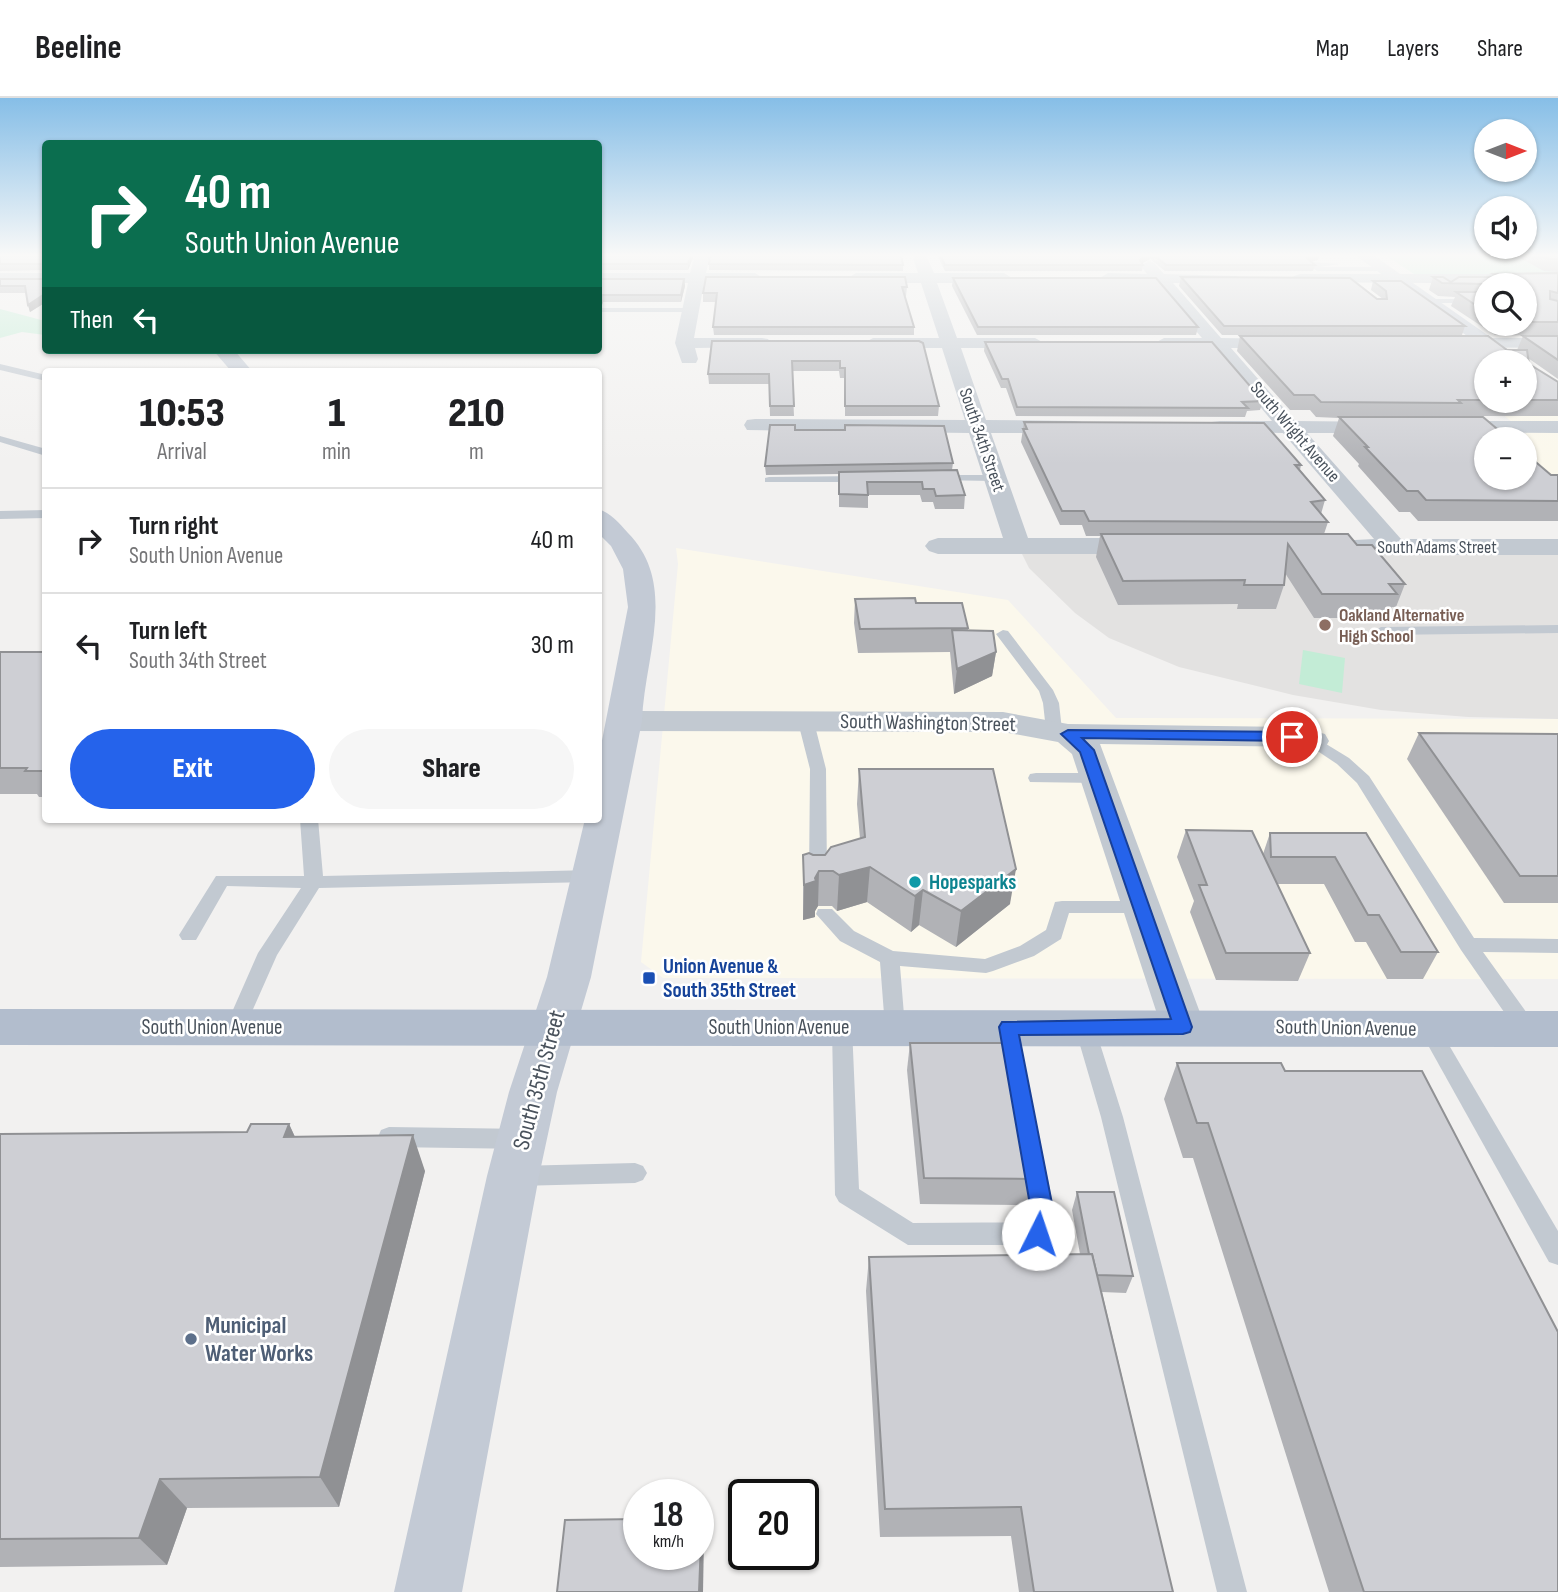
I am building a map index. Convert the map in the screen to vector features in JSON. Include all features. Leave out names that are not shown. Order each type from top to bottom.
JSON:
[{"type":"main road","name":"South Union Avenue","points":[[0,1027],[1542,1029]]},
{"type":"street","points":[[690,325],[687,351],[782,343]]},
{"type":"street","name":"South 34th Street","points":[[943,325],[1018,546]]},
{"type":"street","name":"South Wright Avenue","points":[[1200,325],[1394,547]]},
{"type":"street","points":[[1463,325],[1499,350]]},
{"type":"street","points":[[851,343],[1056,343]]},
{"type":"street","points":[[1150,343],[1312,344]]},
{"type":"street","points":[[1434,343],[1558,343]]},
{"type":"street","points":[[227,354],[239,368]]},
{"type":"street","points":[[755,425],[1099,427]]},
{"type":"street","points":[[1195,427],[1558,427]]},
{"type":"street","name":"South 35th Street","points":[[428,1592],[518,1157],[552,1027],[569,977],[625,721],[626,699],[643,607],[637,569],[623,543],[602,521]]},
{"type":"street","points":[[938,546],[1167,547]]},
{"type":"street","name":"South Adams Street","points":[[1303,547],[1558,547]]},
{"type":"street","name":"South Washington Street","points":[[625,721],[1003,722],[1061,732],[1298,737],[1313,741]]},
{"type":"street","points":[[1061,732],[1087,750],[1183,1027]]},
{"type":"lane","points":[[0,367],[42,377]]},
{"type":"lane","points":[[0,439],[42,452]]},
{"type":"lane","points":[[929,478],[994,478]]},
{"type":"lane","points":[[769,480],[878,479]]},
{"type":"lane","points":[[0,515],[42,514]]},
{"type":"lane","points":[[1381,631],[1558,629]]},
{"type":"lane","points":[[1003,635],[1046,690],[1061,732]]},
{"type":"lane","points":[[806,722],[818,769],[818,884]]},
{"type":"lane","points":[[1313,741],[1343,761],[1363,780],[1468,945],[1542,1029]]},
{"type":"lane","points":[[1035,778],[1097,778]]},
{"type":"lane","points":[[235,1027],[268,953],[314,882],[309,823]]},
{"type":"lane","points":[[189,935],[222,880],[314,882],[593,876]]},
{"type":"lane","points":[[825,915],[847,936],[890,958],[986,966],[1027,951],[1054,934],[1062,907],[1143,907]]},
{"type":"lane","points":[[1468,945],[1558,946]]},
{"type":"lane","points":[[890,958],[895,1027]]},
{"type":"lane","points":[[842,1027],[847,1195],[899,1225],[908,1234],[1038,1234],[1045,1224],[1009,1027]]},
{"type":"lane","points":[[1085,1028],[1112,1117],[1232,1592]]},
{"type":"lane","points":[[1429,1029],[1558,1254]]},
{"type":"lane","points":[[361,1137],[635,1173]]},
{"type":"shaded area","points":[[1537,405],[1558,412],[1558,507],[1537,489],[1537,427],[1518,427],[1501,413],[1537,413]]},
{"type":"shaded area","name":"Oakland Alternative High School","points":[[1018,546],[1558,547],[1558,719],[1468,717],[1381,710],[1293,695],[1179,667],[1109,638],[1075,613],[1029,568]]},
{"type":"shaded area","points":[[676,548],[1008,600],[1116,718],[1558,719],[1558,979],[663,978],[641,962],[678,564]]},
{"type":"green space","points":[[0,325],[42,325],[42,335],[22,332],[0,338]]},
{"type":"green space","points":[[1303,650],[1345,658],[1342,693],[1299,684]]},
{"type":"building","points":[[713,325],[913,325],[914,327],[713,327]]},
{"type":"building","points":[[977,325],[1196,325],[1198,327],[978,327]]},
{"type":"building","points":[[1223,325],[1465,326],[1224,326]]},
{"type":"building","points":[[1240,336],[1488,336],[1507,350],[1474,350],[1474,400],[1458,400],[1461,403],[1321,402],[1314,395],[1294,395]]},
{"type":"building","points":[[1523,336],[1558,336],[1558,360]]},
{"type":"building","points":[[712,341],[919,341],[923,343],[939,406],[845,406],[845,368],[840,368],[840,361],[792,361],[794,406],[770,406],[769,374],[708,374]]},
{"type":"building","points":[[985,342],[1212,342],[1263,401],[1242,402],[1248,408],[1017,407],[1008,379],[1002,379]]},
{"type":"building","points":[[1537,369],[1558,382],[1558,400],[1537,400]]},
{"type":"building","points":[[1339,417],[1483,417],[1495,427],[1474,427],[1474,490],[1537,490],[1537,463],[1551,475],[1558,475],[1558,501],[1426,500],[1418,491],[1407,491],[1365,447],[1368,447]]},
{"type":"building","points":[[1024,422],[1264,423],[1301,465],[1295,465],[1325,500],[1311,502],[1328,522],[1089,521],[1084,511],[1062,511],[1023,429],[1027,429]]},
{"type":"building","points":[[770,425],[795,425],[795,430],[845,430],[845,425],[944,426],[953,463],[765,466]]},
{"type":"building","points":[[957,470],[965,495],[936,496],[934,489],[923,489],[922,482],[867,482],[868,495],[839,494],[839,472]]},
{"type":"building","points":[[1101,534],[1348,534],[1357,545],[1372,545],[1405,584],[1389,584],[1397,594],[1322,594],[1288,544],[1284,585],[1244,585],[1245,580],[1123,581]]},
{"type":"building","points":[[915,598],[916,603],[962,603],[968,628],[860,629],[855,599]]},
{"type":"building","points":[[952,630],[993,631],[996,652],[957,669]]},
{"type":"building","points":[[0,652],[42,652],[42,771],[0,768]]},
{"type":"building","points":[[1419,733],[1558,734],[1558,876],[1520,876]]},
{"type":"building","name":"Hopesparks","points":[[859,769],[993,769],[1016,869],[961,911],[923,890],[915,896],[870,867],[839,875],[833,871],[819,871],[816,881],[804,885],[803,855],[825,855],[831,847],[865,837]]},
{"type":"building","points":[[1186,830],[1252,831],[1310,953],[1226,953],[1199,885],[1207,885]]},
{"type":"building","points":[[1270,833],[1366,833],[1438,952],[1401,952],[1379,915],[1368,915],[1335,857],[1271,857]]},
{"type":"building","points":[[910,1043],[1009,1043],[1034,1179],[924,1178]]},
{"type":"building","points":[[1177,1063],[1281,1063],[1285,1071],[1422,1071],[1558,1332],[1558,1592],[1364,1592],[1208,1123],[1197,1123]]},
{"type":"building","name":"Municipal Water Works","points":[[251,1124],[289,1124],[284,1137],[413,1135],[320,1477],[160,1479],[139,1538],[0,1539],[0,1134],[247,1132]]},
{"type":"building","points":[[1077,1192],[1114,1192],[1133,1276],[1097,1275],[1092,1254],[1089,1254]]},
{"type":"building","points":[[1092,1254],[1173,1592],[1034,1592],[1021,1507],[885,1509],[869,1257]]},
{"type":"building","points":[[623,1519],[623,1570],[700,1570],[699,1592],[557,1592],[565,1520]]},
{"type":"place","name":"Oakland Alternative High School","points":[[1325,625]]},
{"type":"place","name":"Hopesparks","points":[[915,882]]},
{"type":"place","name":"Union Avenue & South 35th Street","points":[[649,978]]},
{"type":"place","name":"Municipal Water Works","points":[[191,1339]]},
{"type":"route","points":[[1038,1234],[1045,1224],[1009,1027],[1183,1027],[1087,750],[1068,734],[1292,737]]}]
